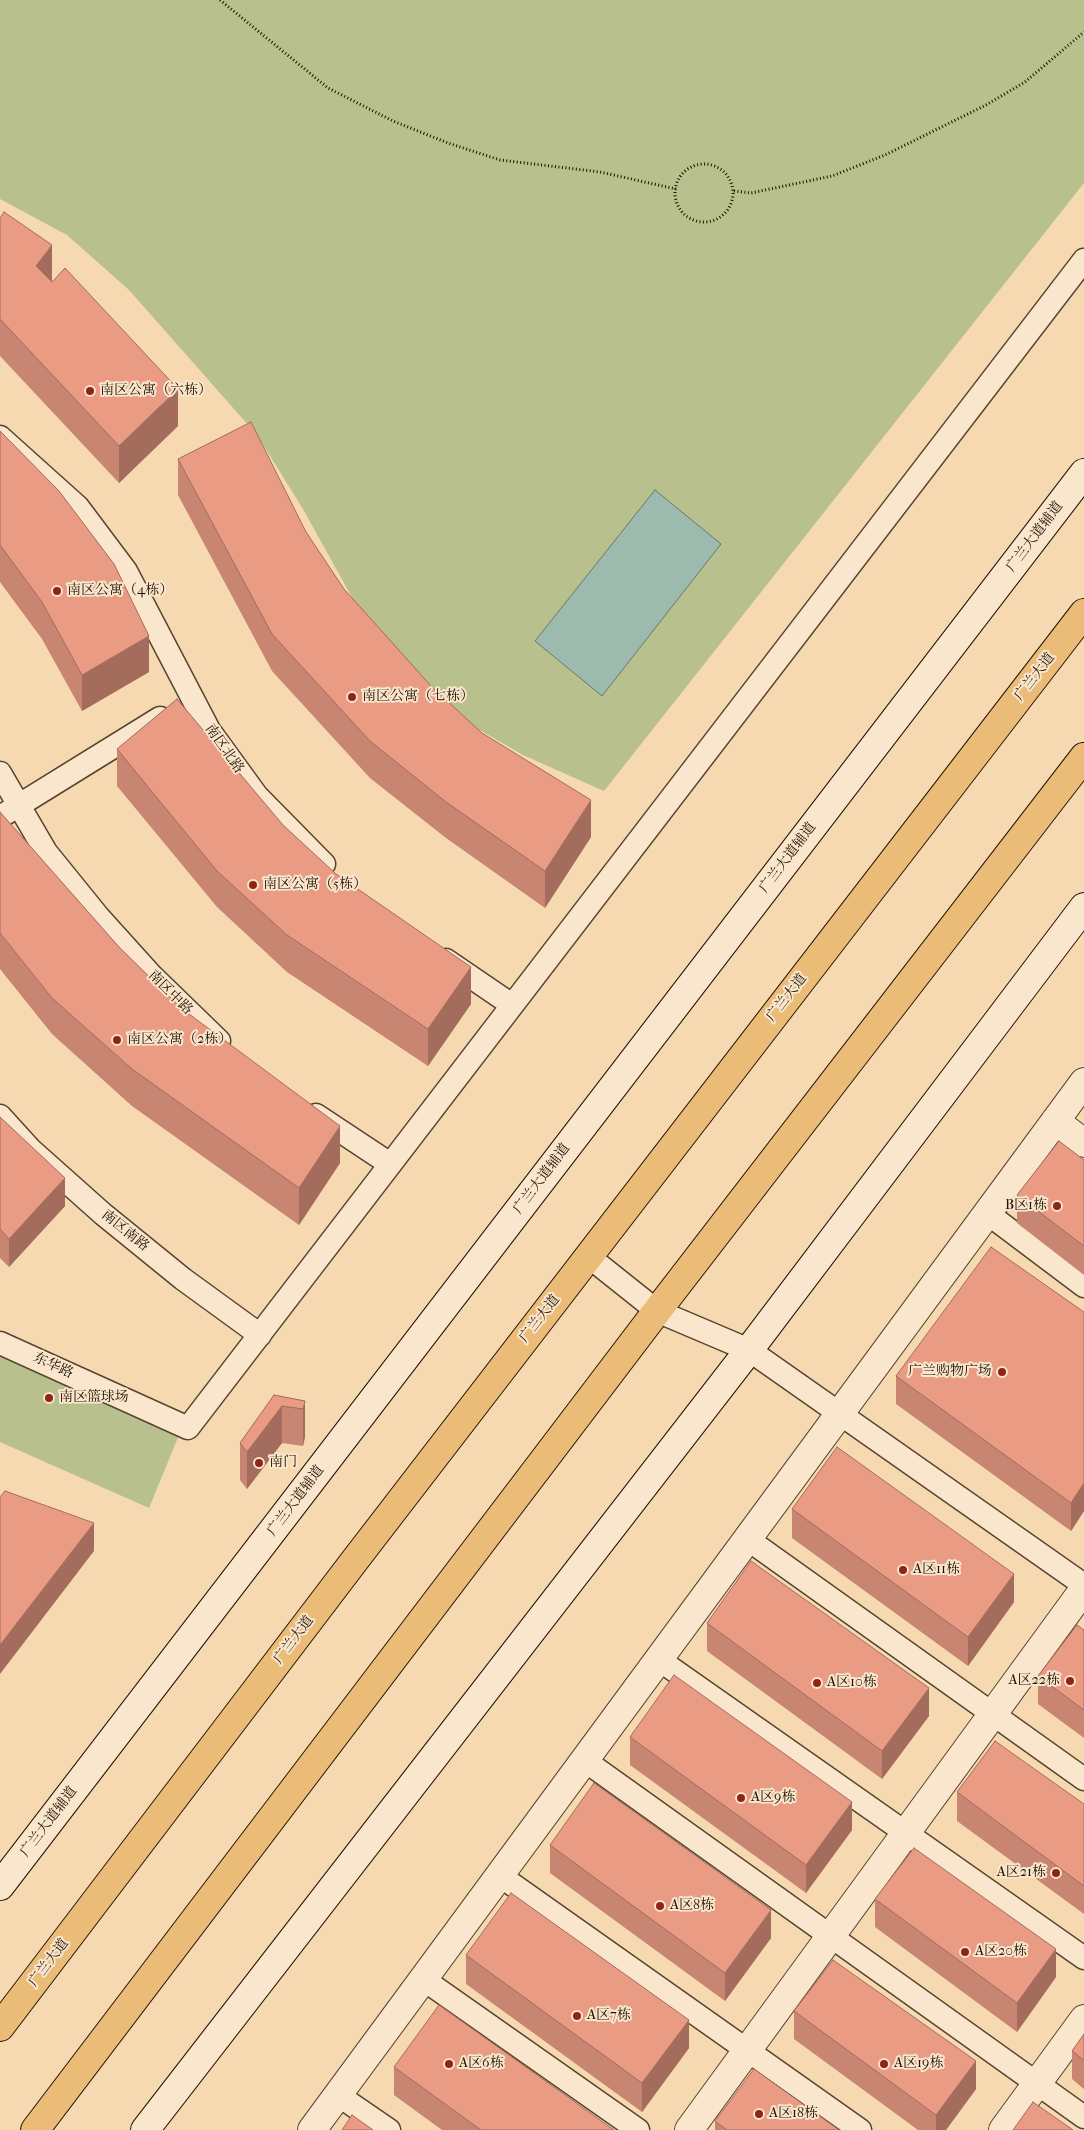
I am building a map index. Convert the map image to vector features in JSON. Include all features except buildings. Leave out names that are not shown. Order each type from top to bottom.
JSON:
[{"type":"main road","name":"广兰大道辅道","points":[[0,1886],[1084,473]]},
{"type":"main road","name":"广兰大道","points":[[0,2027],[588,1256],[1084,614]]},
{"type":"main road","points":[[35,2130],[657,1311],[1084,757]]},
{"type":"main road","points":[[145,2130],[749,1350],[1084,907]]},
{"type":"main road","points":[[312,2130],[838,1412],[1084,1082]]},
{"type":"main road","points":[[1055,1121],[1084,1143]]},
{"type":"main road","points":[[689,2130],[1084,1587]]},
{"type":"main road","points":[[1003,2130],[1084,2019]]},
{"type":"lane","points":[[260,1335],[1084,260]]},
{"type":"lane","name":"南区北路","points":[[0,437],[78,507],[120,563],[210,730],[257,796],[320,861],[342,879]]},
{"type":"lane","points":[[10,812],[193,698]]},
{"type":"lane","name":"南区中路","points":[[0,773],[10,812],[46,852],[97,915],[152,976],[212,1035],[234,1052]]},
{"type":"lane","points":[[430,947],[512,1005]]},
{"type":"lane","points":[[299,1104],[390,1164]]},
{"type":"lane","name":"南区南路","points":[[0,1116],[30,1149],[103,1214],[183,1279],[260,1335]]},
{"type":"lane","points":[[987,1213],[1084,1286]]},
{"type":"lane","points":[[588,1256],[657,1311],[749,1350],[1084,1587]]},
{"type":"lane","name":"东华路","points":[[0,1343],[188,1428],[260,1335]]},
{"type":"lane","points":[[746,1538],[1084,1779]]},
{"type":"lane","points":[[658,1659],[1084,1958]]},
{"type":"lane","points":[[584,1760],[1084,2117]]},
{"type":"lane","points":[[499,1875],[860,2130]]},
{"type":"lane","points":[[423,1979],[638,2130]]},
{"type":"lane","points":[[338,2095],[389,2130]]},
{"type":"path","points":[[220,0],[328,88],[393,121],[448,143],[500,160],[600,172],[676,190]]},
{"type":"path","points":[[734,191],[751,193],[832,176],[884,155],[986,105],[1025,82],[1084,32]]},
{"type":"path","points":[[704,163],[715,165],[724,171],[731,180],[734,191],[732,203],[725,213],[715,220],[704,222],[692,219],[683,212],[677,202],[676,190],[678,180],[685,171],[704,163]]},
{"type":"green space","points":[[0,0],[1084,0],[1084,183],[604,791],[523,755],[450,713],[364,619],[303,509],[257,435],[129,290],[67,235],[0,199]]},
{"type":"green space","name":"南区篮球场","points":[[0,1356],[179,1435],[149,1508],[0,1442]]},
{"type":"shaded area","points":[[655,490],[721,544],[602,696],[535,641]]},
{"type":"place","name":"南区公寓（六栋）","points":[[90,391]]},
{"type":"place","name":"南区公寓（4栋）","points":[[57,591]]},
{"type":"place","name":"南区公寓（七栋）","points":[[352,697]]},
{"type":"place","name":"南区公寓（5栋）","points":[[253,885]]},
{"type":"place","name":"南区公寓（2栋）","points":[[117,1040]]},
{"type":"place","name":"B区1栋","points":[[1057,1206]]},
{"type":"place","name":"广兰购物广场","points":[[1002,1372]]},
{"type":"place","name":"南区篮球场","points":[[49,1398]]},
{"type":"place","name":"南门","points":[[259,1463]]},
{"type":"place","name":"A区11栋","points":[[903,1570]]},
{"type":"place","name":"A区22栋","points":[[1070,1681]]},
{"type":"place","name":"A区10栋","points":[[817,1683]]},
{"type":"place","name":"A区9栋","points":[[741,1798]]},
{"type":"place","name":"A区21栋","points":[[1056,1873]]},
{"type":"place","name":"A区8栋","points":[[660,1906]]},
{"type":"place","name":"A区20栋","points":[[965,1952]]},
{"type":"place","name":"A区7栋","points":[[577,2016]]},
{"type":"place","name":"A区6栋","points":[[449,2064]]},
{"type":"place","name":"A区19栋","points":[[884,2064]]},
{"type":"place","name":"A区18栋","points":[[759,2114]]}]
